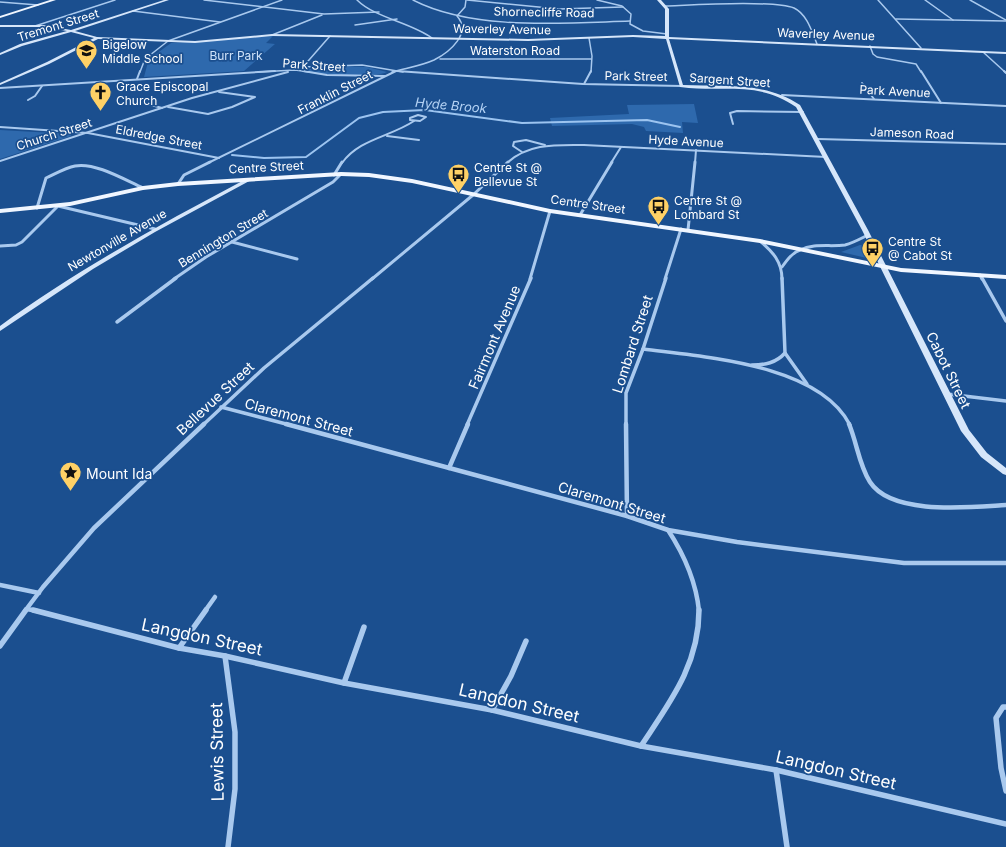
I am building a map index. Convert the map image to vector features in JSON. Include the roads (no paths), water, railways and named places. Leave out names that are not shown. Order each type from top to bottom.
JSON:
[{"type":"main road","points":[[0,16],[54,0]]},
{"type":"main road","name":"Centre Street","points":[[0,211],[58,206],[143,188],[178,184],[250,179],[369,175],[400,179],[550,211],[760,241],[901,270],[1006,277]]},
{"type":"street","points":[[36,26],[115,0]]},
{"type":"street","name":"Tremont Street","points":[[0,54],[21,44],[71,31],[168,0]]},
{"type":"street","points":[[204,0],[324,14],[379,12]]},
{"type":"street","points":[[137,79],[145,59],[168,41],[282,0]]},
{"type":"street","points":[[357,0],[359,4],[368,9],[397,19],[432,38]]},
{"type":"street","name":"Shornecliffe Road","points":[[413,0],[457,16],[546,23],[630,21]]},
{"type":"street","points":[[460,38],[464,27],[463,22],[457,16],[465,7],[466,0],[559,9],[623,7]]},
{"type":"street","points":[[597,0],[623,7],[631,13],[630,21],[633,26],[649,35]]},
{"type":"street","points":[[660,0],[666,6],[750,2],[778,3],[791,6],[799,11],[809,25],[817,44]]},
{"type":"street","points":[[878,0],[922,48]]},
{"type":"street","points":[[925,0],[953,20]]},
{"type":"street","points":[[970,0],[1006,21]]},
{"type":"street","points":[[0,2],[38,5]]},
{"type":"street","name":"Sargent Street","points":[[666,6],[667,36],[681,86],[761,90],[782,95],[795,102],[818,139],[884,267]]},
{"type":"street","points":[[359,12],[368,9]]},
{"type":"street","points":[[133,11],[221,22]]},
{"type":"street","points":[[272,35],[324,14]]},
{"type":"street","points":[[355,25],[397,19]]},
{"type":"street","points":[[896,19],[1006,21]]},
{"type":"street","name":"Waverley Avenue","points":[[0,26],[36,26],[71,31],[97,38],[195,42],[272,35],[535,40],[649,35],[1006,53]]},
{"type":"street","name":"Church Street","points":[[0,161],[162,108],[303,67],[330,36]]},
{"type":"street","points":[[0,84],[58,58],[97,38]]},
{"type":"street","name":"Franklin Street","points":[[178,184],[184,175],[360,90],[385,76],[439,59],[460,38]]},
{"type":"street","points":[[583,84],[588,81],[592,68],[589,38]]},
{"type":"street","points":[[870,46],[872,54],[877,57],[916,64],[941,103]]},
{"type":"street","points":[[983,52],[1006,73]]},
{"type":"street","name":"Waterston Road","points":[[439,59],[591,59]]},
{"type":"street","name":"Park Street","points":[[303,67],[321,65],[362,65],[397,71],[583,84],[681,86]]},
{"type":"street","name":"Park Street","points":[[0,88],[295,70],[326,76],[385,76]]},
{"type":"street","points":[[862,84],[874,100]]},
{"type":"street","points":[[28,100],[35,96],[42,86]]},
{"type":"street","points":[[166,107],[211,114],[221,109],[244,104],[256,97],[216,92]]},
{"type":"street","name":"Park Avenue","points":[[782,95],[1006,106]]},
{"type":"street","points":[[129,99],[162,108]]},
{"type":"street","points":[[733,124],[730,113],[737,111],[802,112]]},
{"type":"street","points":[[418,115],[426,117],[425,120],[414,121],[410,118],[418,115]]},
{"type":"street","name":"Bennington Street","points":[[117,322],[178,276],[333,182],[341,164],[362,145],[386,136],[414,121]]},
{"type":"street","name":"Eldredge Street","points":[[0,127],[88,132],[219,158]]},
{"type":"street","points":[[386,136],[419,140]]},
{"type":"street","name":"Jameson Road","points":[[818,139],[1006,144]]},
{"type":"street","name":"Hyde Avenue","points":[[522,152],[513,146],[514,142],[526,140],[545,146]]},
{"type":"street","name":"Hyde Avenue","points":[[473,195],[522,152],[545,146],[584,145],[827,157]]},
{"type":"street","points":[[580,215],[621,147]]},
{"type":"street","name":"Lombard Street","points":[[627,516],[625,403],[629,385],[684,230],[696,150]]},
{"type":"street","points":[[37,208],[46,178],[74,166],[86,166],[115,175],[143,188]]},
{"type":"street","name":"Newtonville Avenue","points":[[0,329],[72,278],[155,229],[250,179]]},
{"type":"street","name":"Bellevue Street","points":[[0,646],[38,593],[94,528],[221,407],[281,354],[473,195]]},
{"type":"street","points":[[0,246],[16,245],[22,242],[58,206],[155,229]]},
{"type":"street","name":"Fairmont Avenue","points":[[449,468],[534,270],[550,211]]},
{"type":"street","points":[[782,267],[786,260],[799,248],[852,244],[868,235]]},
{"type":"street","points":[[760,241],[772,251],[782,267],[785,352],[799,374],[808,384]]},
{"type":"street","points":[[232,242],[297,259]]},
{"type":"street","name":"Cabot Street","points":[[884,267],[946,394],[973,444],[984,455],[1006,472]]},
{"type":"street","points":[[980,276],[1006,321]]},
{"type":"street","points":[[642,349],[746,365],[808,384],[827,396],[841,409],[850,423],[864,472],[874,487],[881,492],[914,506],[1006,505]]},
{"type":"street","points":[[746,365],[772,363],[780,359],[785,352]]},
{"type":"street","points":[[946,394],[1006,401]]},
{"type":"street","name":"Claremont Street","points":[[221,407],[627,516],[668,530],[737,542],[904,563],[1006,563]]},
{"type":"street","points":[[641,746],[689,666],[698,633],[699,603],[692,571],[681,549],[668,530]]},
{"type":"street","points":[[0,585],[38,593]]},
{"type":"street","points":[[179,648],[215,597]]},
{"type":"street","name":"Langdon Street","points":[[27,609],[179,648],[226,656],[344,683],[492,710],[641,746],[776,770],[1006,824]]},
{"type":"street","points":[[344,683],[364,627]]},
{"type":"street","points":[[492,710],[526,642]]},
{"type":"street","name":"Lewis Street","points":[[226,656],[235,732],[235,789],[228,847]]},
{"type":"street","points":[[1006,707],[1003,707],[996,718],[1001,768],[1006,790]]},
{"type":"street","points":[[776,770],[787,847]]},
{"type":"waterway","name":"Hyde Brook","points":[[232,155],[264,158],[306,157],[359,118],[383,112],[425,110],[522,123],[647,120],[680,127]]},
{"type":"place","name":"Bigelow Middle School","points":[[86,70]]},
{"type":"place","name":"Grace Episcopal Church","points":[[100,112]]},
{"type":"place","name":"Centre St @ Bellevue St","points":[[458,194]]},
{"type":"place","name":"Centre St @ Lombard St","points":[[658,226]]},
{"type":"place","name":"Centre St @ Cabot St","points":[[872,268]]},
{"type":"place","name":"Mount Ida","points":[[70,492]]},
{"type":"park label","name":"Burr Park","points":[[236,55]]}]
